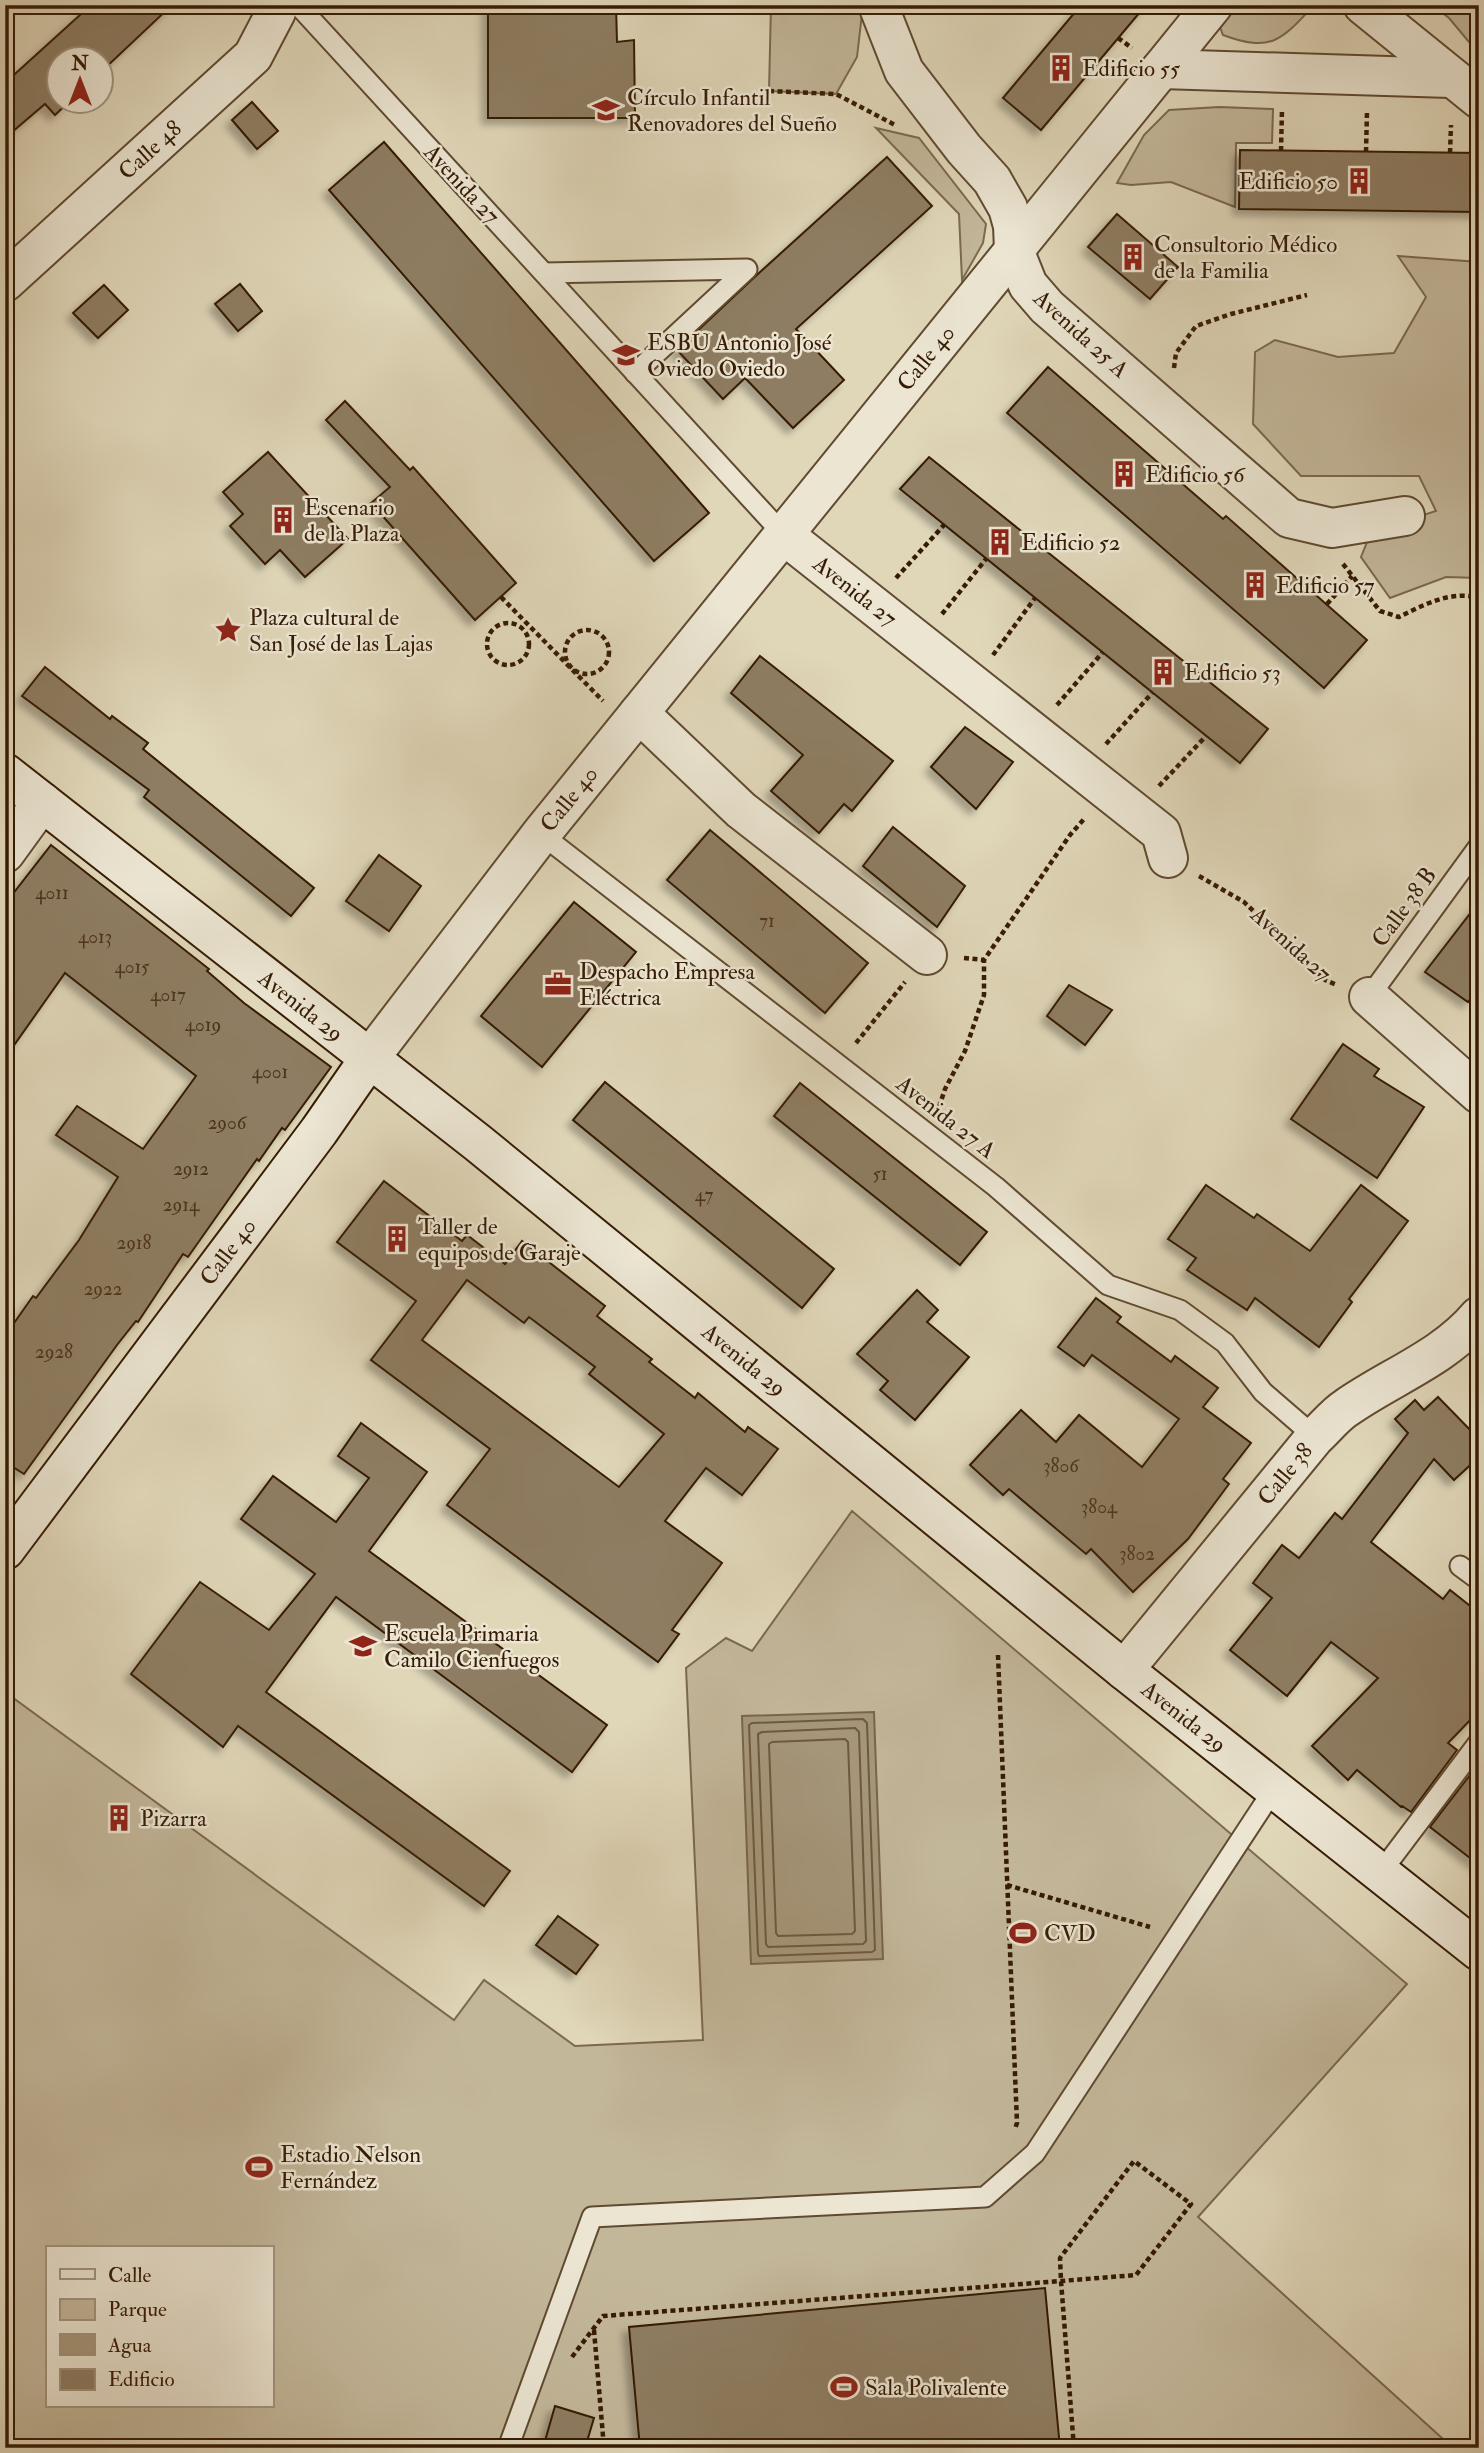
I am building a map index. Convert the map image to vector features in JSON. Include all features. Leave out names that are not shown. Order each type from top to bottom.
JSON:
[{"type":"street","name":"Calle 48","points":[[5,282],[253,56],[276,12],[274,5]]},
{"type":"street","name":"Avenida 25 A","points":[[878,5],[904,71],[964,149],[992,180],[1008,208],[1013,226],[1014,250],[1028,285],[1047,307],[1289,517],[1332,527],[1405,516]]},
{"type":"street","name":"Calle 40","points":[[5,1550],[319,1131],[369,1059],[541,834],[1213,5]]},
{"type":"street","points":[[1363,5],[1465,89]]},
{"type":"street","points":[[1161,69],[1465,89]]},
{"type":"street","name":"Avenida 27","points":[[783,535],[1161,833],[1168,858]]},
{"type":"street","points":[[634,720],[741,810],[927,955]]},
{"type":"street","name":"Avenida 29","points":[[5,773],[478,1143],[1124,1670],[1479,1951]]},
{"type":"street","points":[[5,853],[43,803]]},
{"type":"street","points":[[1369,997],[1479,1094]]},
{"type":"street","name":"Calle 38","points":[[1124,1670],[1315,1437],[1344,1409],[1419,1365],[1475,1324]]},
{"type":"lane","name":"Avenida 27","points":[[298,5],[783,535]]},
{"type":"lane","points":[[544,273],[747,269],[635,373]]},
{"type":"lane","name":"Avenida 27 A","points":[[541,834],[996,1187],[1108,1285],[1180,1310],[1225,1343],[1263,1392],[1315,1437]]},
{"type":"lane","name":"Calle 38 B","points":[[1369,997],[1479,846]]},
{"type":"lane","points":[[1460,1566],[1479,1580]]},
{"type":"lane","points":[[1381,1872],[1479,1742]]},
{"type":"lane","points":[[508,2448],[592,2217],[985,2197],[1035,2153],[1274,1788]]},
{"type":"path","points":[[769,91],[836,94],[907,131]]},
{"type":"path","points":[[1176,353],[1196,326],[1231,314],[1307,295]]},
{"type":"path","points":[[872,604],[944,525]]},
{"type":"path","points":[[1332,527],[1337,557],[1380,611],[1399,617],[1432,601],[1467,595],[1479,598]]},
{"type":"path","points":[[920,642],[986,559]]},
{"type":"path","points":[[1327,604],[1352,576]]},
{"type":"path","points":[[501,597],[571,668],[634,720]]},
{"type":"path","points":[[972,684],[1035,598]]},
{"type":"path","points":[[509,622],[526,632],[528,651],[519,662],[506,665],[499,663],[489,654],[487,639],[495,627],[509,622]]},
{"type":"path","points":[[526,632],[531,628]]},
{"type":"path","points":[[589,630],[603,636],[607,642],[609,656],[603,668],[597,672],[583,674],[571,668],[565,654],[565,646],[575,634],[589,630]]},
{"type":"path","points":[[1033,732],[1103,652]]},
{"type":"path","points":[[931,1137],[945,1088],[965,1051],[984,995],[984,960],[1070,835],[1108,792],[1153,692]]},
{"type":"path","points":[[1108,792],[1206,736]]},
{"type":"path","name":"Avenida 27","points":[[1168,858],[1244,902],[1325,980],[1369,997]]},
{"type":"path","points":[[839,1065],[927,955],[984,960]]},
{"type":"path","points":[[998,1655],[1017,2123],[1012,2134]]},
{"type":"path","points":[[1007,1885],[1178,1935]]},
{"type":"path","points":[[569,2361],[603,2316],[1061,2281],[1136,2275],[1191,2204],[1134,2161],[1060,2258],[1061,2281],[1074,2448]]},
{"type":"path","points":[[593,2329],[604,2448]]},
{"type":"green space","points":[[771,5],[863,5],[857,57],[836,94],[769,91]]},
{"type":"green space","points":[[1232,5],[1313,6],[1284,35],[1264,43],[1253,43],[1223,35],[1218,22]]},
{"type":"green space","points":[[1432,5],[1479,5],[1479,54],[1449,18]]},
{"type":"green space","points":[[1219,107],[1273,109],[1272,143],[1236,143],[1235,207],[1171,182],[1131,185],[1117,183],[1144,135],[1169,110]]},
{"type":"green space","points":[[876,128],[919,138],[986,224],[983,243],[962,280],[959,214]]},
{"type":"green space","points":[[1398,256],[1479,262],[1479,578],[1446,577],[1390,598],[1361,557],[1371,532],[1436,511],[1419,476],[1301,476],[1253,424],[1255,352],[1275,340],[1338,357],[1394,353],[1426,297]]},
{"type":"green space","name":"CVD","points":[[852,1511],[1407,1984],[1198,2217],[1453,2448],[5,2448],[5,1692],[454,2020],[484,1980],[575,2046],[703,2040],[686,1668],[726,1638],[752,1651]]},
{"type":"water","points":[[874,1712],[883,1959],[751,1964],[742,1716]]},
{"type":"building","points":[[91,5],[172,5],[116,58],[116,46],[46,46],[46,105],[5,138],[5,83]]},
{"type":"building","points":[[488,5],[616,5],[617,42],[634,40],[635,118],[488,118]]},
{"type":"building","name":"Edificio 55","points":[[1081,5],[1146,5],[1041,130],[1003,98]]},
{"type":"building","points":[[252,102],[278,131],[257,149],[232,120]]},
{"type":"building","points":[[384,142],[709,513],[654,561],[329,190]]},
{"type":"building","name":"Edificio 50","points":[[1240,150],[1479,153],[1479,212],[1239,209]]},
{"type":"building","points":[[887,157],[932,206],[796,329],[844,380],[793,428],[745,378],[723,399],[677,350]]},
{"type":"building","name":"Consultorio Médico de la Familia","points":[[1117,214],[1178,267],[1150,299],[1088,247]]},
{"type":"building","points":[[240,284],[262,311],[238,331],[215,304]]},
{"type":"building","points":[[104,285],[128,310],[98,338],[73,313]]},
{"type":"building","points":[[1048,367],[1223,519],[1226,516],[1367,640],[1324,688],[1007,413]]},
{"type":"building","points":[[345,401],[410,470],[413,467],[516,583],[475,620],[371,503],[390,487],[326,420]]},
{"type":"building","name":"Escenario de la Plaza","points":[[268,452],[348,539],[305,577],[280,550],[265,564],[230,526],[243,514],[223,492]]},
{"type":"building","points":[[929,457],[1268,729],[1240,763],[900,489]]},
{"type":"building","points":[[760,656],[893,761],[852,811],[844,804],[819,833],[771,791],[803,755],[731,693]]},
{"type":"building","points":[[45,667],[110,719],[112,716],[148,743],[143,749],[314,888],[291,916],[144,797],[149,790],[22,696]]},
{"type":"building","points":[[965,727],[1013,762],[976,809],[931,767]]},
{"type":"building","points":[[893,827],[965,886],[937,927],[863,866]]},
{"type":"building","points":[[710,830],[868,963],[825,1013],[667,880]]},
{"type":"building","points":[[51,845],[209,969],[207,971],[244,1003],[331,1067],[285,1130],[282,1128],[259,1161],[257,1159],[188,1257],[183,1254],[138,1322],[136,1321],[117,1345],[24,1474],[5,1462],[5,1336],[33,1296],[36,1298],[79,1240],[118,1177],[56,1135],[77,1106],[143,1149],[196,1076],[65,973],[5,1058],[5,904]]},
{"type":"building","points":[[379,855],[421,886],[389,931],[346,901]]},
{"type":"building","name":"Despacho Empresa Eléctrica","points":[[574,902],[636,952],[542,1067],[481,1016]]},
{"type":"building","points":[[1479,902],[1479,987],[1468,1002],[1425,972]]},
{"type":"building","points":[[1069,985],[1112,1010],[1085,1045],[1047,1016]]},
{"type":"building","points":[[1343,1044],[1379,1069],[1374,1076],[1424,1107],[1377,1178],[1291,1119]]},
{"type":"building","points":[[605,1082],[834,1269],[802,1308],[573,1120]]},
{"type":"building","points":[[800,1083],[987,1232],[960,1265],[774,1116]]},
{"type":"building","points":[[384,1181],[462,1241],[467,1235],[505,1264],[522,1241],[605,1306],[597,1316],[652,1359],[649,1362],[695,1398],[698,1393],[745,1432],[748,1427],[778,1449],[742,1495],[706,1468],[665,1521],[722,1563],[672,1630],[679,1634],[658,1662],[447,1505],[490,1449],[371,1360],[416,1301],[337,1242]],"holes":[[[467,1280],[524,1323],[529,1317],[595,1367],[589,1374],[664,1434],[619,1487],[422,1340]]]},
{"type":"building","points":[[1206,1185],[1254,1218],[1257,1214],[1310,1251],[1361,1185],[1408,1221],[1349,1299],[1352,1302],[1319,1347],[1255,1298],[1247,1310],[1187,1270],[1196,1258],[1168,1239]]},
{"type":"building","points":[[917,1290],[938,1310],[927,1322],[969,1357],[915,1420],[880,1390],[888,1381],[857,1354]]},
{"type":"building","points":[[1096,1298],[1121,1317],[1117,1322],[1171,1362],[1175,1356],[1218,1388],[1203,1407],[1251,1443],[1223,1479],[1229,1484],[1188,1539],[1133,1592],[1091,1549],[1086,1554],[1009,1489],[1003,1495],[970,1465],[1021,1410],[1056,1442],[1079,1415],[1142,1467],[1179,1419],[1092,1355],[1084,1366],[1058,1347]]},
{"type":"building","points":[[1438,1397],[1479,1439],[1479,1457],[1454,1480],[1434,1459],[1371,1542],[1443,1599],[1450,1590],[1479,1613],[1479,1711],[1448,1743],[1457,1750],[1411,1812],[1401,1807],[1357,1770],[1348,1780],[1312,1746],[1378,1678],[1331,1642],[1287,1696],[1230,1650],[1272,1598],[1253,1583],[1282,1545],[1299,1558],[1335,1513],[1342,1519],[1408,1433],[1395,1419],[1415,1400],[1424,1410]]},
{"type":"building","points":[[361,1423],[427,1472],[369,1551],[607,1725],[572,1772],[336,1597],[266,1692],[510,1871],[484,1906],[238,1726],[223,1747],[131,1674],[200,1582],[269,1630],[315,1574],[241,1519],[273,1476],[336,1522],[369,1478],[338,1456]]},
{"type":"building","points":[[1477,1766],[1479,1767],[1479,1865],[1430,1827]]},
{"type":"building","points":[[558,1916],[598,1945],[576,1974],[536,1945]]},
{"type":"building","name":"Sala Polivalente","points":[[1045,2288],[1060,2448],[640,2448],[629,2327]]},
{"type":"building","points":[[555,2406],[594,2418],[585,2448],[543,2448]]},
{"type":"place","name":"Edificio 55","points":[[1061,68]]},
{"type":"place","name":"Círculo Infantil Renovadores del Sueño","points":[[606,110]]},
{"type":"place","name":"Edificio 50","points":[[1359,181]]},
{"type":"place","name":"Consultorio Médico de la Familia","points":[[1133,257]]},
{"type":"place","name":"ESBU Antonio José Oviedo Oviedo","points":[[626,355]]},
{"type":"place","name":"Edificio 56","points":[[1124,474]]},
{"type":"place","name":"Escenario de la Plaza","points":[[283,520]]},
{"type":"place","name":"Edificio 52","points":[[1000,542]]},
{"type":"place","name":"Edificio 57","points":[[1255,585]]},
{"type":"place","name":"Plaza cultural de San José de las Lajas","points":[[228,630]]},
{"type":"place","name":"Edificio 53","points":[[1163,672]]},
{"type":"place","name":"Despacho Empresa Eléctrica","points":[[558,984]]},
{"type":"place","name":"Taller de equipos de Garaje","points":[[397,1239]]},
{"type":"place","name":"Escuela Primaria Camilo Cienfuegos","points":[[363,1646]]},
{"type":"place","name":"Pizarra","points":[[119,1818]]},
{"type":"place","name":"CVD","points":[[1023,1933]]},
{"type":"place","name":"Estadio Nelson Fernández","points":[[259,2167]]},
{"type":"place","name":"Sala Polivalente","points":[[844,2387]]}]
